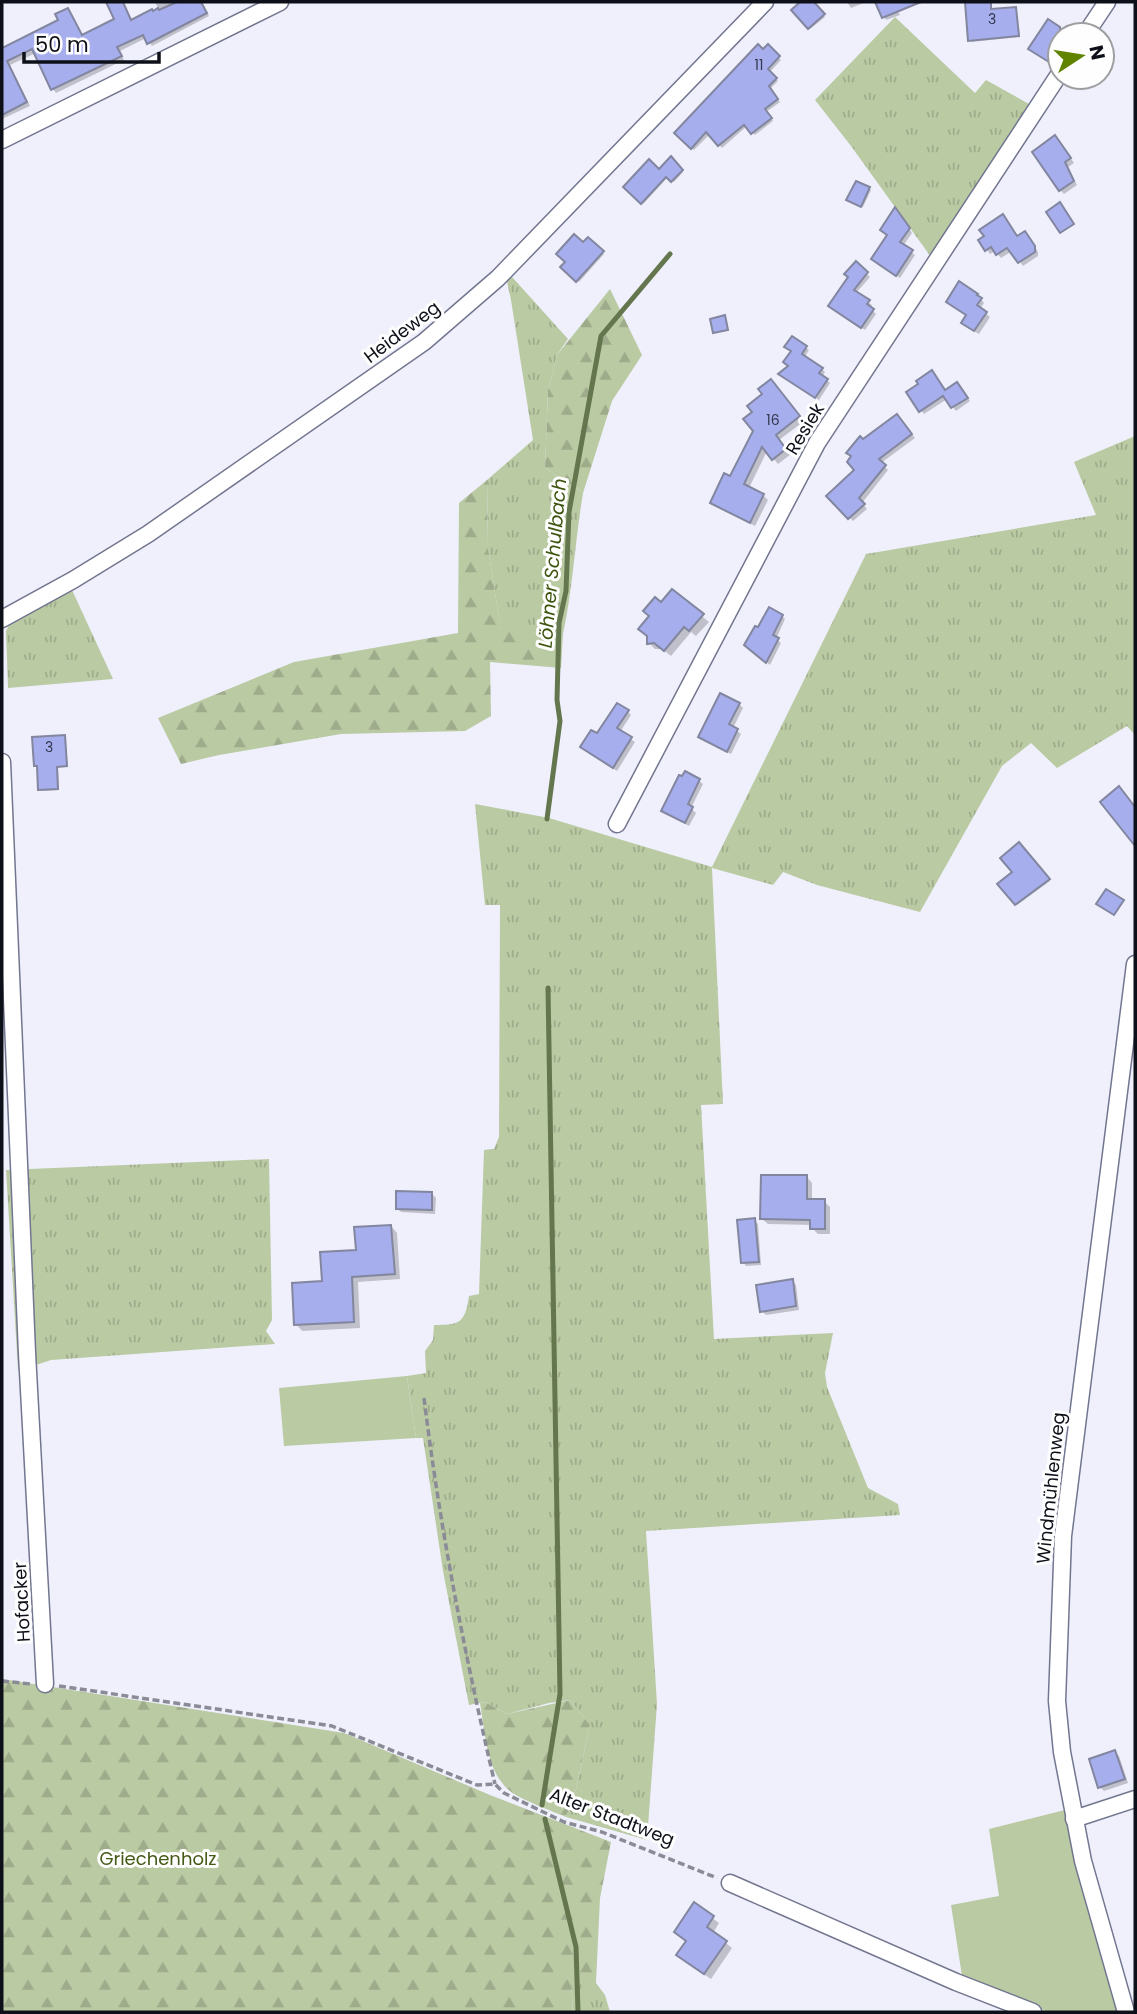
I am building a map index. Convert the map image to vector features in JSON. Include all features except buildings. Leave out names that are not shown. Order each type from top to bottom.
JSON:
[{"type":"street","points":[[2,140],[280,2]]},
{"type":"street","name":"Heideweg","points":[[2,619],[148,534],[425,342],[498,278],[765,2]]},
{"type":"street","points":[[1094,21],[1107,2]]},
{"type":"street","name":"Resiek","points":[[617,824],[817,443],[1048,91]]},
{"type":"street","name":"Hofacker","points":[[2,762],[27,1353],[45,1684]]},
{"type":"street","name":"Windmühlenweg","points":[[1126,2012],[1083,1861],[1062,1752],[1057,1700],[1063,1536],[1135,964]]},
{"type":"street","points":[[1074,1819],[1135,1799]]},
{"type":"street","points":[[730,1883],[956,1982],[1033,2012]]},
{"type":"path","points":[[425,1398],[450,1567],[476,1707],[495,1784]]},
{"type":"path","name":"Alter Stadtweg","points":[[2,1681],[45,1684],[332,1726],[477,1786],[495,1784],[504,1793],[564,1822],[602,1832],[730,1883]]},
{"type":"green space","points":[[895,17],[975,93],[986,80],[1029,104],[931,257],[815,100]]},
{"type":"green space","points":[[504,268],[568,339],[557,355],[548,390],[545,468],[583,493],[563,634],[501,631],[488,548],[487,480],[533,440]]},
{"type":"green space","points":[[610,289],[642,355],[612,401],[583,493],[545,468],[548,390],[557,355]]},
{"type":"green space","points":[[1135,436],[1135,735],[1127,726],[1057,768],[1031,743],[1002,766],[920,912],[817,885],[783,872],[773,885],[712,868],[723,1104],[701,1105],[714,1339],[833,1333],[825,1373],[827,1387],[868,1488],[898,1504],[900,1515],[646,1531],[657,1704],[647,1840],[566,1817],[576,1789],[590,1725],[570,1700],[507,1714],[485,1702],[469,1705],[443,1571],[423,1438],[416,1438],[407,1376],[426,1373],[425,1351],[433,1340],[434,1325],[460,1321],[466,1312],[469,1296],[479,1294],[484,1150],[494,1149],[499,1137],[500,905],[485,905],[475,804],[549,818],[712,867],[866,554],[1096,515],[1074,462]]},
{"type":"green space","points":[[487,480],[488,548],[501,630],[563,634],[561,668],[490,662],[491,716],[465,731],[341,734],[181,764],[158,718],[294,662],[458,633],[459,503]]},
{"type":"green space","points":[[72,590],[113,679],[8,688],[6,631],[10,623]]},
{"type":"green space","points":[[269,1159],[272,1320],[266,1331],[275,1344],[51,1360],[36,1365],[33,1369],[18,1370],[6,1170]]},
{"type":"green space","points":[[407,1376],[416,1438],[284,1446],[279,1388]]},
{"type":"green space","name":"Griechenholz","points":[[2,1679],[344,1733],[490,1795],[611,1842],[600,1898],[596,1983],[571,1983],[573,2012],[2,2012]]},
{"type":"green space","points":[[570,1700],[590,1725],[576,1789],[566,1817],[521,1798],[502,1783],[491,1762],[480,1703],[485,1702],[507,1714]]},
{"type":"green space","points":[[1069,1809],[1079,1862],[1117,2012],[1048,2012],[962,1976],[951,1905],[999,1896],[989,1829]]},
{"type":"green space","points":[[571,1983],[596,1983],[605,1995],[610,2012],[573,2012]]},
{"type":"waterway","name":"Löhner Schulbach","points":[[547,819],[560,721],[557,700],[559,623],[566,591],[569,512],[601,336],[670,254]]},
{"type":"waterway","points":[[542,1805],[560,1694],[548,988]]},
{"type":"waterway","points":[[545,1819],[576,1947],[578,2012]]}]
